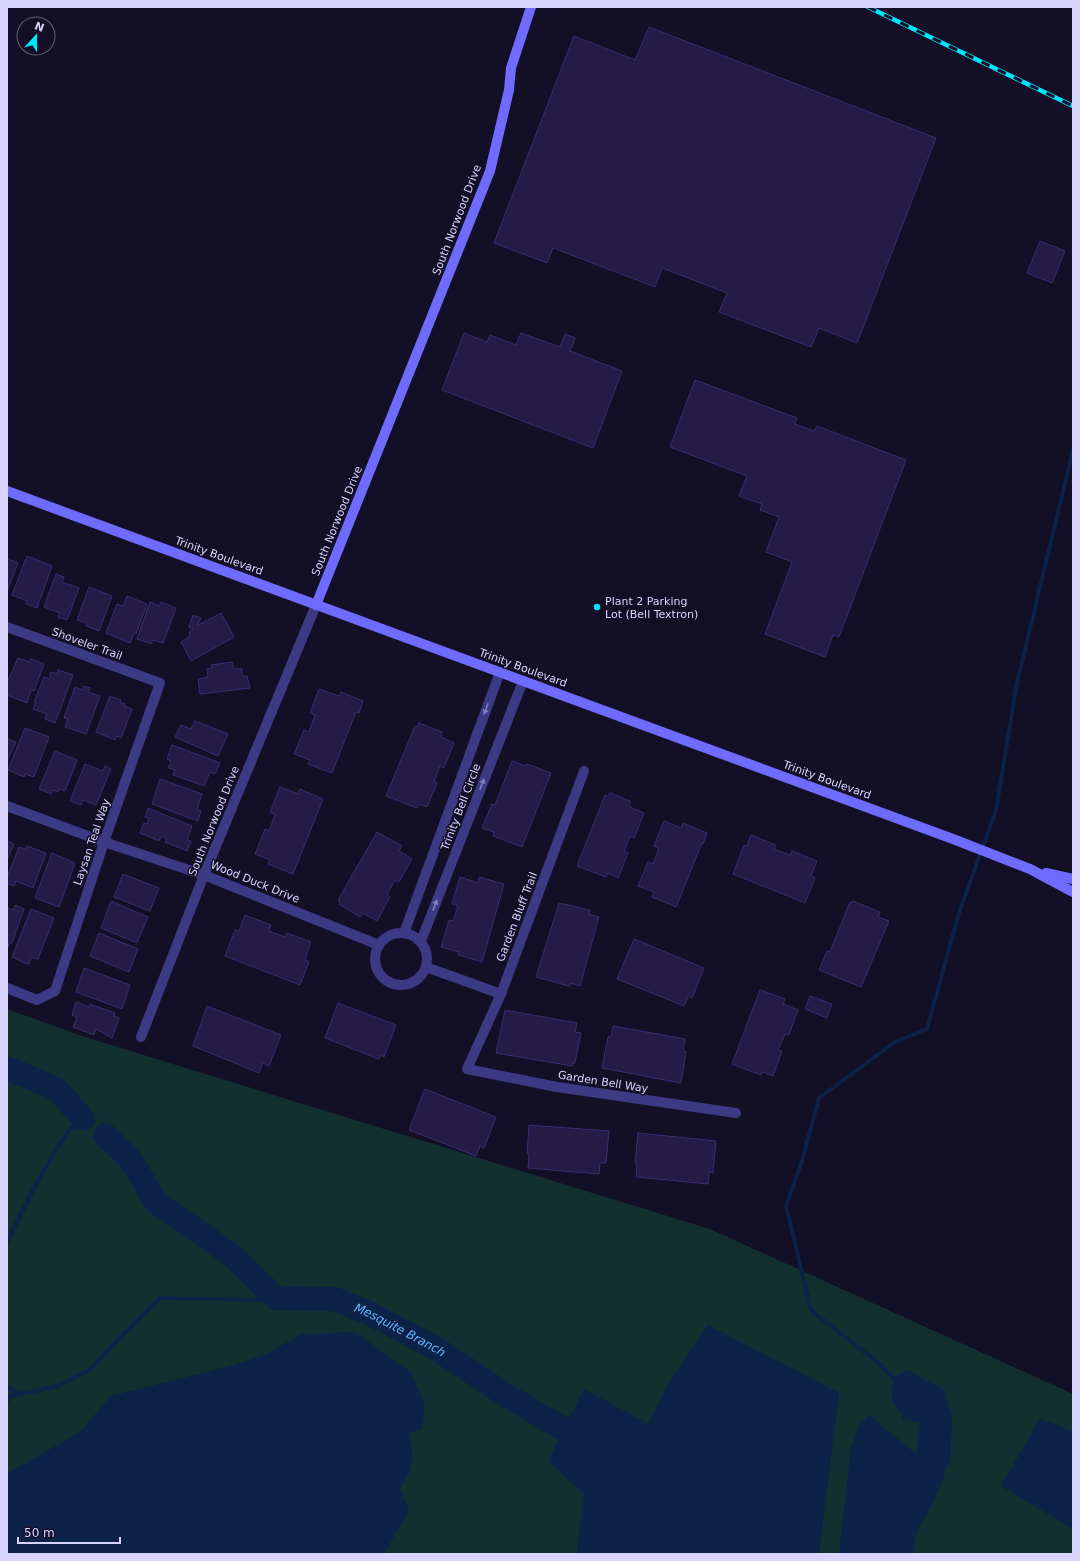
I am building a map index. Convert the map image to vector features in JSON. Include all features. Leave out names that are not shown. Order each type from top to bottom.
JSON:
[{"type":"main road","name":"South Norwood Drive","points":[[316,605],[490,171],[509,90],[511,68],[531,7]]},
{"type":"main road","name":"Trinity Boulevard","points":[[7,491],[953,839],[1030,869],[1073,892]]},
{"type":"main road","name":"Trinity Boulevard","points":[[1030,869],[1073,879]]},
{"type":"street","name":"South Norwood Drive","points":[[141,1037],[204,875],[316,605]]},
{"type":"street","name":"Shoveler Trail","points":[[7,627],[160,683]]},
{"type":"street","name":"Trinity Bell Circle","points":[[404,933],[500,672]]},
{"type":"street","name":"Trinity Bell Circle","points":[[421,941],[523,681]]},
{"type":"street","name":"Laysan Teal Way","points":[[7,988],[37,1000],[55,991],[104,842],[160,683]]},
{"type":"street","name":"Garden Bluff Trail","points":[[467,1069],[501,994],[584,771]]},
{"type":"street","name":"Wood Duck Drive","points":[[7,806],[104,842],[204,875],[379,945]]},
{"type":"street","points":[[404,933],[412,935],[421,941],[428,958],[422,976],[414,982],[405,985],[395,985],[385,980],[378,972],[375,961],[376,950],[379,945],[390,935],[404,933]]},
{"type":"street","points":[[426,967],[501,994]]},
{"type":"street","name":"Garden Bell Way","points":[[467,1069],[557,1087],[736,1113]]},
{"type":"green space","points":[[7,1009],[85,1037],[710,1229],[1073,1394],[1073,1554],[7,1554]]},
{"type":"water","points":[[708,1325],[839,1393],[819,1554],[577,1554],[584,1494],[548,1461],[584,1389],[649,1424],[663,1393]]},
{"type":"water","points":[[355,1332],[412,1373],[425,1407],[422,1429],[409,1433],[412,1448],[411,1469],[400,1489],[409,1510],[384,1554],[7,1554],[7,1473],[79,1433],[111,1396],[207,1372],[263,1356],[302,1334]]},
{"type":"water","points":[[907,1370],[944,1390],[952,1417],[950,1460],[935,1499],[916,1533],[913,1554],[839,1554],[851,1448],[861,1423],[869,1415],[916,1454],[920,1422],[904,1420],[892,1400],[893,1377]]},
{"type":"water","points":[[1040,1419],[1073,1431],[1073,1529],[1001,1486]]},
{"type":"building","points":[[649,27],[936,138],[857,343],[819,328],[811,347],[719,312],[727,293],[662,268],[655,287],[553,248],[547,263],[494,243],[574,36],[635,60]]},
{"type":"building","points":[[1040,241],[1065,251],[1052,283],[1027,273]]},
{"type":"building","points":[[464,333],[487,342],[490,335],[516,345],[521,333],[560,347],[565,334],[575,338],[570,351],[622,371],[593,448],[442,390]]},
{"type":"building","points":[[695,380],[797,418],[795,424],[814,431],[817,426],[906,460],[839,637],[833,635],[825,657],[765,634],[792,562],[766,552],[779,517],[760,510],[762,504],[739,496],[747,476],[670,447]]},
{"type":"building","points":[[27,556],[52,566],[37,608],[26,604],[27,601],[12,595]]},
{"type":"building","points":[[7,558],[18,563],[7,591]]},
{"type":"building","points":[[56,574],[64,577],[62,582],[79,588],[67,620],[58,617],[60,613],[44,607]]},
{"type":"building","points":[[89,587],[112,596],[99,631],[86,626],[87,623],[77,620]]},
{"type":"building","points":[[127,596],[147,604],[136,634],[134,633],[130,643],[106,633],[117,604],[123,606]]},
{"type":"building","points":[[150,602],[159,606],[161,602],[176,608],[163,643],[153,640],[151,644],[137,639]]},
{"type":"building","points":[[221,613],[234,637],[191,661],[181,642],[190,636],[189,632],[193,629],[189,627],[193,615],[201,618],[197,626]]},
{"type":"building","points":[[18,658],[30,662],[31,659],[44,664],[34,691],[31,690],[27,703],[7,695],[7,683]]},
{"type":"building","points":[[232,662],[234,669],[242,669],[242,676],[247,676],[250,688],[200,694],[198,679],[208,677],[207,669],[212,668],[211,665]]},
{"type":"building","points":[[58,670],[73,675],[55,723],[45,719],[47,714],[33,709],[36,703],[34,702],[44,677],[49,679],[51,672],[57,674]]},
{"type":"building","points":[[84,686],[90,688],[88,692],[100,696],[86,734],[65,727],[68,719],[64,718],[75,687],[83,690]]},
{"type":"building","points":[[319,689],[339,696],[341,692],[363,701],[359,713],[356,712],[332,773],[308,764],[310,760],[294,754],[304,730],[309,732],[315,715],[310,713]]},
{"type":"building","points":[[110,696],[121,700],[120,702],[125,704],[124,706],[132,709],[121,738],[116,736],[115,740],[96,732]]},
{"type":"building","points":[[195,721],[228,734],[218,756],[175,737],[181,725],[191,729]]},
{"type":"building","points":[[419,723],[442,732],[441,737],[454,743],[444,768],[440,766],[434,782],[437,783],[427,807],[419,804],[417,808],[386,796],[415,726],[417,727]]},
{"type":"building","points":[[25,728],[49,737],[34,777],[25,774],[24,777],[8,770]]},
{"type":"building","points":[[7,739],[16,742],[7,761]]},
{"type":"building","points":[[172,745],[220,763],[215,774],[210,772],[204,786],[173,775],[175,770],[168,768],[171,761],[167,759]]},
{"type":"building","points":[[55,751],[77,760],[65,791],[59,789],[58,792],[53,790],[51,794],[39,789]]},
{"type":"building","points":[[512,761],[526,766],[527,764],[551,773],[522,847],[493,836],[494,832],[482,828],[492,804],[495,805]]},
{"type":"building","points":[[85,764],[103,771],[105,766],[111,769],[96,805],[83,800],[81,805],[70,801]]},
{"type":"building","points":[[160,779],[202,794],[197,809],[201,811],[198,821],[152,804]]},
{"type":"building","points":[[280,787],[298,794],[300,789],[323,799],[293,874],[268,864],[270,860],[255,854],[265,829],[269,831],[275,815],[270,812]]},
{"type":"building","points":[[610,793],[630,801],[630,807],[644,813],[634,838],[630,836],[624,851],[628,853],[618,878],[608,873],[606,877],[577,866],[605,795],[608,796]]},
{"type":"building","points":[[148,808],[192,826],[187,840],[191,841],[187,851],[165,842],[167,839],[161,836],[159,841],[140,833],[144,823],[147,824],[149,818],[145,817]]},
{"type":"building","points":[[664,821],[681,828],[683,823],[707,833],[676,907],[652,897],[654,892],[638,886],[648,862],[653,864],[659,848],[654,846]]},
{"type":"building","points":[[377,832],[402,846],[399,851],[412,859],[399,882],[395,880],[387,895],[390,897],[377,921],[363,913],[360,917],[339,904],[340,901],[338,900]]},
{"type":"building","points":[[751,835],[776,845],[774,849],[790,855],[792,851],[817,861],[811,876],[815,878],[805,903],[733,874],[744,845],[747,846]]},
{"type":"building","points":[[7,841],[14,844],[7,860]]},
{"type":"building","points":[[27,846],[46,853],[33,888],[16,881],[14,886],[7,884],[7,878],[19,847],[25,849]]},
{"type":"building","points":[[52,853],[75,863],[59,907],[35,898]]},
{"type":"building","points":[[123,874],[159,888],[150,911],[114,897]]},
{"type":"building","points":[[460,877],[478,883],[479,877],[504,884],[482,962],[458,955],[459,952],[441,947],[449,920],[453,921],[458,906],[452,904]]},
{"type":"building","points":[[111,901],[148,917],[137,943],[101,928]]},
{"type":"building","points":[[853,901],[880,912],[878,917],[889,921],[861,987],[819,970],[827,951],[830,952],[850,902],[852,903]]},
{"type":"building","points":[[559,903],[590,910],[589,914],[599,917],[580,986],[570,983],[569,986],[536,977]]},
{"type":"building","points":[[15,905],[24,909],[12,943],[10,943],[8,947],[7,908],[13,910]]},
{"type":"building","points":[[31,909],[54,918],[38,959],[31,957],[29,964],[12,957]]},
{"type":"building","points":[[245,915],[271,925],[269,931],[285,937],[287,933],[311,942],[305,960],[309,962],[300,985],[225,956],[235,930],[239,931]]},
{"type":"building","points":[[99,933],[138,949],[129,972],[90,956]]},
{"type":"building","points":[[634,939],[704,968],[692,998],[688,996],[684,1006],[617,979]]},
{"type":"building","points":[[84,968],[130,985],[122,1009],[76,992]]},
{"type":"building","points":[[760,990],[785,999],[783,1004],[798,1010],[789,1035],[785,1034],[778,1050],[782,1051],[773,1076],[762,1072],[761,1075],[732,1064]]},
{"type":"building","points":[[810,996],[832,1004],[827,1018],[805,1009]]},
{"type":"building","points":[[76,1002],[89,1007],[90,1004],[115,1013],[114,1016],[119,1018],[112,1038],[96,1029],[94,1035],[73,1027],[77,1017],[72,1015]]},
{"type":"building","points":[[338,1003],[396,1025],[384,1057],[381,1055],[379,1059],[325,1038]]},
{"type":"building","points":[[207,1006],[281,1035],[269,1066],[263,1063],[259,1073],[193,1046]]},
{"type":"building","points":[[505,1010],[577,1023],[575,1032],[581,1033],[575,1063],[573,1063],[572,1066],[496,1053]]},
{"type":"building","points":[[613,1026],[685,1039],[683,1051],[686,1052],[681,1083],[602,1068],[608,1037],[611,1037]]},
{"type":"building","points":[[425,1089],[496,1117],[484,1148],[480,1146],[476,1156],[409,1130]]},
{"type":"building","points":[[529,1125],[609,1131],[606,1163],[600,1163],[599,1174],[528,1168],[529,1154],[527,1154]]},
{"type":"building","points":[[638,1133],[716,1141],[713,1173],[709,1172],[708,1184],[636,1177],[637,1164],[635,1163]]},
{"type":"waterway","points":[[896,1381],[882,1366],[811,1310],[786,1206],[802,1161],[819,1098],[895,1042],[927,1029],[959,913],[996,810],[1017,683],[1073,450]]},
{"type":"waterway","name":"Mesquite Branch","points":[[7,1068],[57,1089],[83,1119]]},
{"type":"waterway","points":[[7,1242],[34,1188],[55,1151],[69,1130],[83,1119]]},
{"type":"waterway","name":"Mesquite Branch","points":[[105,1135],[130,1159],[156,1202],[230,1254],[276,1298],[334,1299],[367,1312],[437,1349],[512,1399],[569,1432],[589,1449]]},
{"type":"waterway","points":[[7,1401],[11,1396],[58,1386],[91,1369],[121,1336],[160,1298],[259,1300],[276,1298]]},
{"type":"waterway","points":[[7,1387],[20,1394]]},
{"type":"railway","points":[[868,7],[1073,106]]},
{"type":"place","name":"Plant 2 Parking Lot (Bell Textron)","points":[[597,607]]}]
